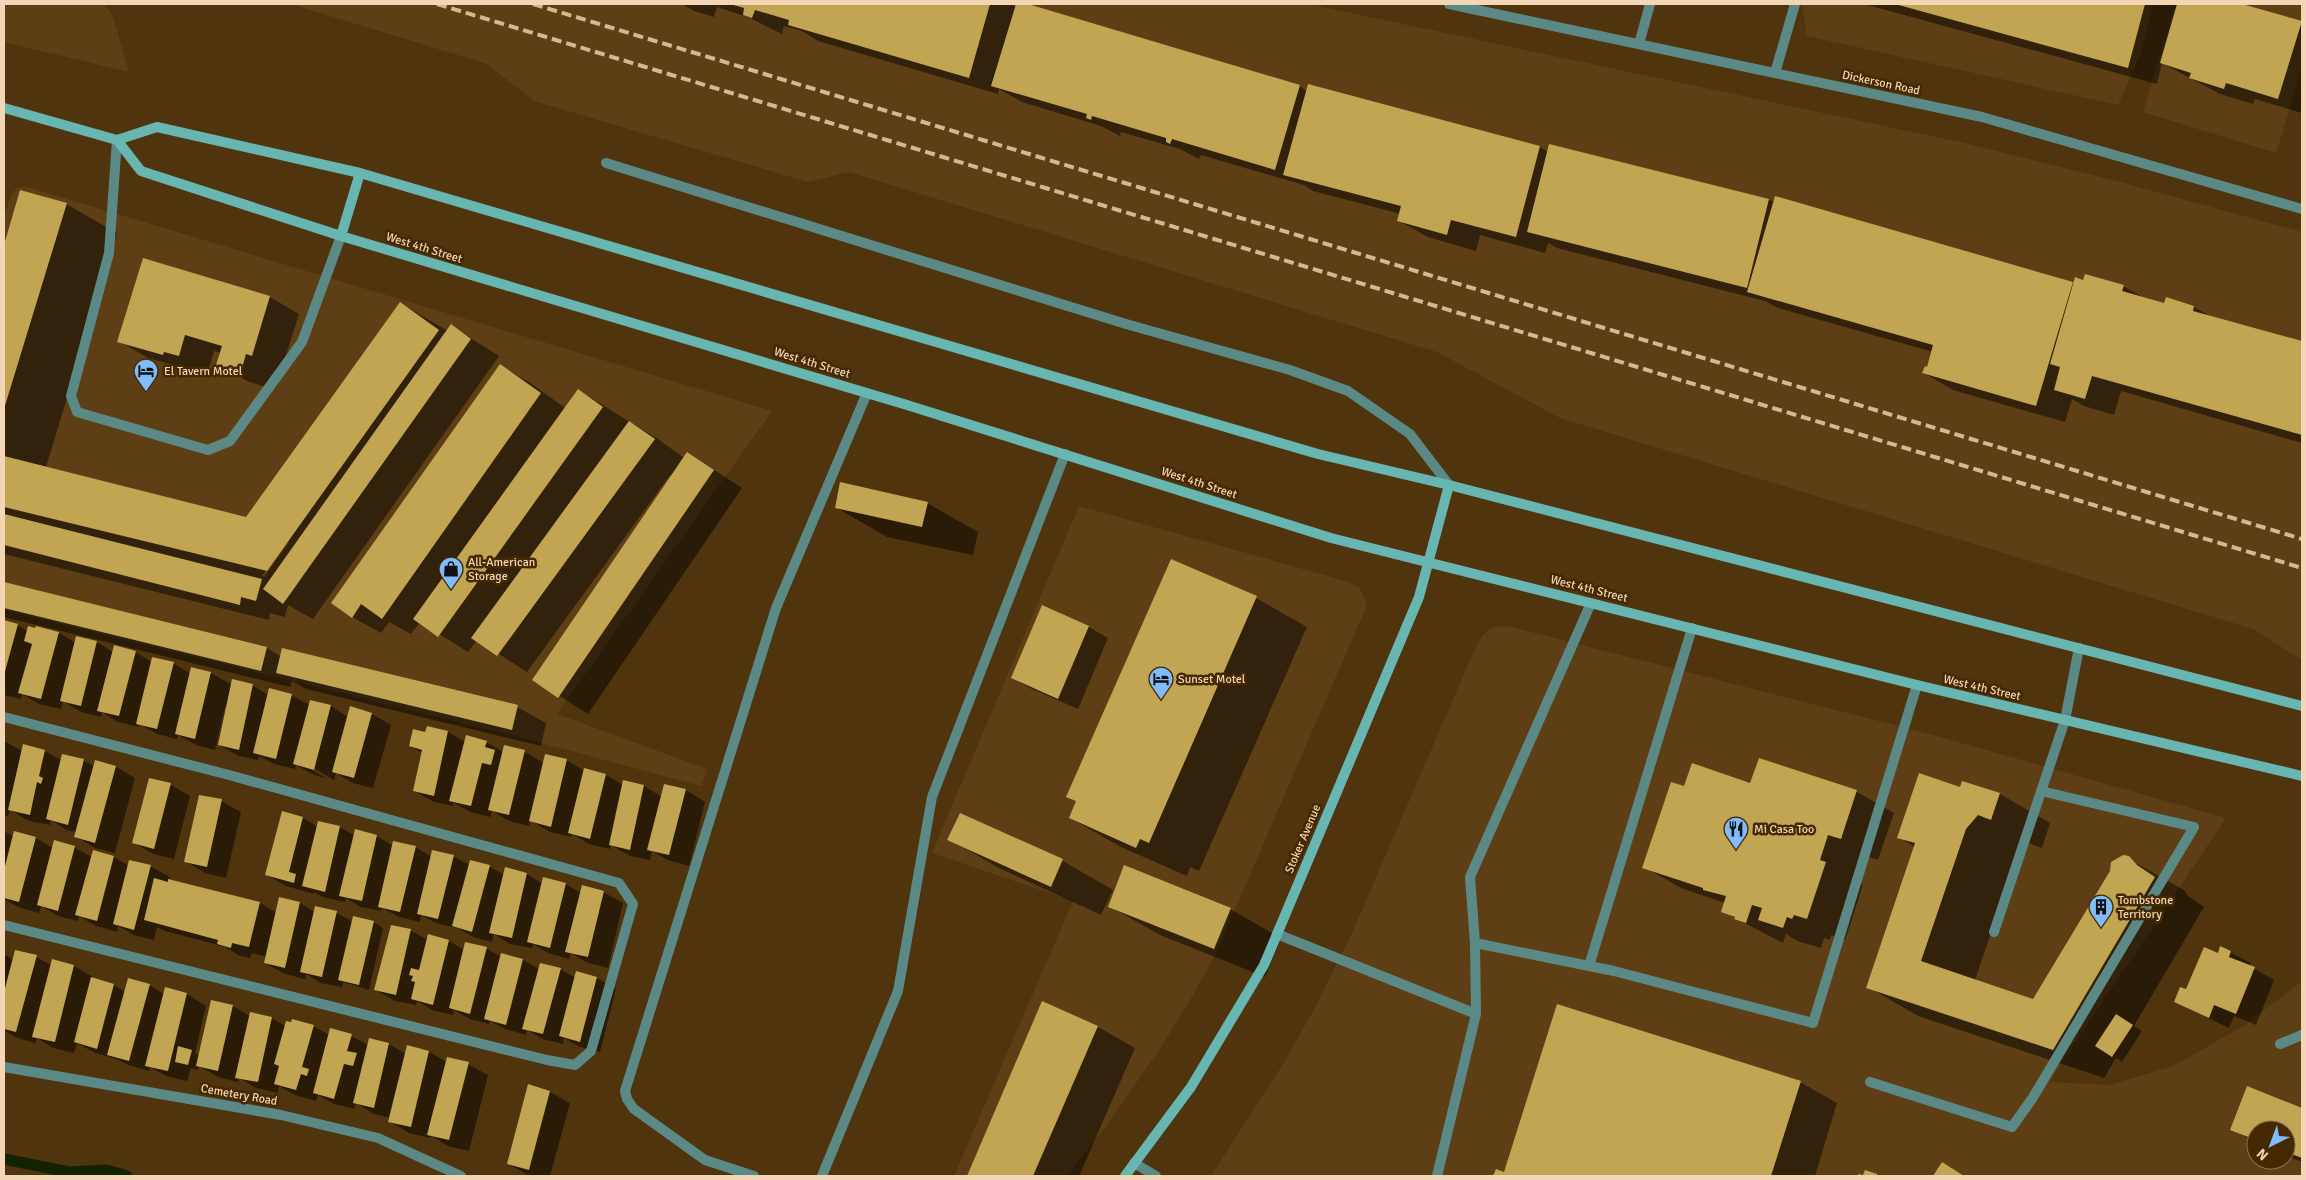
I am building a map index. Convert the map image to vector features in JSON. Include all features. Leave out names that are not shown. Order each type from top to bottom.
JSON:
[{"type":"main road","points":[[4,108],[117,140],[157,127],[360,173],[1318,454],[1449,485],[2302,706]]},
{"type":"main road","name":"West 4th Street","points":[[117,140],[141,171],[340,236],[867,393],[1331,538],[1917,685],[2302,776]]},
{"type":"main road","points":[[340,236],[360,173]]},
{"type":"main road","name":"Stoker Avenue","points":[[1125,1176],[1191,1087],[1264,965],[1419,597],[1430,562],[1449,485]]},
{"type":"street","name":"Dickerson Road","points":[[1449,4],[1982,117],[2302,209]]},
{"type":"street","points":[[1640,44],[1650,4]]},
{"type":"street","points":[[1775,73],[1795,4]]},
{"type":"street","points":[[117,140],[109,253],[71,396],[77,412],[208,450],[230,441],[302,342],[340,236]]},
{"type":"street","points":[[606,163],[1126,324],[1290,370],[1348,391],[1410,434],[1449,485]]},
{"type":"street","points":[[754,1176],[705,1160],[634,1109],[627,1099],[625,1091],[776,608],[867,393]]},
{"type":"street","points":[[822,1176],[898,991],[932,797],[1065,454]]},
{"type":"street","points":[[1437,1176],[1476,1014],[1475,943],[1470,877],[1591,603]]},
{"type":"street","points":[[1588,966],[1692,628]]},
{"type":"street","points":[[1994,932],[2065,720],[2079,648]]},
{"type":"street","points":[[1475,943],[1588,966],[1813,1023],[1917,685]]},
{"type":"street","points":[[4,717],[229,775],[619,883],[632,904],[591,1051],[575,1065],[547,1060],[4,925]]},
{"type":"street","points":[[1870,1082],[2012,1127],[2032,1099],[2194,827],[2041,791]]},
{"type":"street","points":[[1277,934],[1476,1014]]},
{"type":"street","points":[[2280,1044],[2302,1035]]},
{"type":"street","name":"Cemetery Road","points":[[4,1067],[281,1115],[378,1138],[461,1176]]},
{"type":"street","points":[[1134,1163],[1156,1176]]},
{"type":"shaded area","points":[[4,4],[104,4],[113,16],[129,72],[4,42]]},
{"type":"shaded area","points":[[291,4],[1308,4],[1965,143],[2120,182],[2302,232],[2302,660],[2253,629],[1560,418],[1437,352],[849,172],[808,182],[534,101],[487,64]]},
{"type":"shaded area","points":[[1802,4],[2153,4],[2140,55],[2118,105],[1807,36]]},
{"type":"shaded area","points":[[2176,4],[2302,4],[2302,68],[2276,153],[2143,112]]},
{"type":"shaded area","points":[[27,187],[772,411],[557,714],[707,769],[701,786],[527,739],[4,610],[4,217],[11,195],[17,188]]},
{"type":"shaded area","points":[[1079,506],[1349,582],[1360,588],[1367,605],[1216,953],[1163,1044],[1107,1125],[1067,1176],[954,1176],[1073,901],[932,853]]},
{"type":"shaded area","points":[[1507,626],[1933,735],[2226,818],[2049,1082],[2109,1085],[2171,1067],[2242,1027],[2302,981],[2302,1176],[1211,1176],[1283,1064],[1316,1006],[1353,931],[1476,646],[1484,634],[1494,627]]},
{"type":"building","points":[[730,4],[990,4],[969,78],[788,25],[789,20],[755,10],[752,18],[743,15],[744,8]]},
{"type":"building","points":[[1016,4],[1028,4],[1300,85],[1275,170],[1172,139],[1170,144],[1166,142],[1166,138],[1092,116],[1091,120],[1086,118],[1087,114],[991,86]]},
{"type":"building","points":[[1895,4],[2145,4],[2128,68]]},
{"type":"building","points":[[2177,4],[2242,4],[2302,21],[2278,99],[2226,83],[2224,89],[2189,78],[2191,73],[2160,63]]},
{"type":"building","points":[[1308,84],[1540,146],[1516,237],[1451,220],[1447,235],[1397,221],[1401,206],[1283,175]]},
{"type":"building","points":[[1549,144],[1769,199],[1747,288],[1527,232]]},
{"type":"building","points":[[20,190],[67,203],[4,409],[4,245]]},
{"type":"building","points":[[1775,196],[2073,282],[2036,406],[1922,373],[1925,366],[1927,367],[1933,345],[1747,292]]},
{"type":"building","points":[[143,258],[270,296],[252,356],[246,354],[241,372],[216,365],[222,346],[185,335],[179,356],[164,352],[163,355],[117,342]]},
{"type":"building","points":[[2085,274],[2124,285],[2122,291],[2164,303],[2166,297],[2194,306],[2193,311],[2302,341],[2302,435],[2092,376],[2085,399],[2054,390],[2060,367],[2050,364],[2075,277],[2083,280]]},
{"type":"building","points":[[400,302],[439,330],[267,571],[4,507],[4,456],[246,517]]},
{"type":"building","points":[[451,324],[471,339],[283,604],[263,589]]},
{"type":"building","points":[[500,364],[541,393],[382,619],[361,604],[352,618],[331,603]]},
{"type":"building","points":[[578,389],[603,407],[438,637],[413,619]]},
{"type":"building","points":[[629,421],[655,439],[497,656],[471,638]]},
{"type":"building","points":[[687,452],[714,470],[558,698],[532,680]]},
{"type":"building","points":[[840,482],[928,502],[922,527],[835,508]]},
{"type":"building","points":[[4,514],[262,579],[256,601],[241,597],[240,605],[4,545]]},
{"type":"building","points":[[1171,559],[1257,596],[1149,843],[1140,839],[1136,848],[1069,818],[1076,801],[1066,797]]},
{"type":"building","points":[[4,582],[267,647],[261,671],[4,608]]},
{"type":"building","points":[[1042,605],[1089,626],[1058,699],[1011,678]]},
{"type":"building","points":[[4,620],[18,624],[4,675]]},
{"type":"building","points":[[28,626],[35,628],[36,626],[59,632],[41,699],[18,693],[32,644],[24,641]]},
{"type":"building","points":[[76,636],[97,641],[81,706],[60,701]]},
{"type":"building","points":[[114,645],[136,651],[119,716],[97,711]]},
{"type":"building","points":[[282,648],[518,705],[512,730],[276,673]]},
{"type":"building","points":[[152,657],[174,662],[157,729],[136,724]]},
{"type":"building","points":[[191,667],[211,672],[195,739],[175,734]]},
{"type":"building","points":[[232,679],[253,684],[239,750],[218,745]]},
{"type":"building","points":[[269,688],[292,694],[276,759],[253,753]]},
{"type":"building","points":[[310,700],[331,705],[314,770],[293,764]]},
{"type":"building","points":[[350,706],[372,713],[354,778],[332,772]]},
{"type":"building","points":[[427,726],[448,731],[434,796],[413,791],[422,750],[409,746],[413,729],[425,732]]},
{"type":"building","points":[[466,735],[487,741],[485,747],[495,750],[491,765],[482,763],[471,806],[449,801]]},
{"type":"building","points":[[23,744],[45,750],[39,776],[43,778],[41,784],[37,782],[30,815],[8,810]]},
{"type":"building","points":[[504,745],[525,750],[509,815],[488,810]]},
{"type":"building","points":[[62,754],[84,759],[68,825],[46,819]]},
{"type":"building","points":[[545,754],[567,759],[551,827],[529,821]]},
{"type":"building","name":"Mi Casa Too","points":[[1759,758],[1857,790],[1841,839],[1828,835],[1820,860],[1826,862],[1807,919],[1794,915],[1792,919],[1787,917],[1783,928],[1758,920],[1762,908],[1752,905],[1746,923],[1734,919],[1735,917],[1721,912],[1726,896],[1703,890],[1703,888],[1642,868],[1671,782],[1684,786],[1692,763],[1750,783]]},
{"type":"building","points":[[95,760],[116,766],[95,843],[74,837]]},
{"type":"building","points":[[584,768],[606,774],[590,839],[568,833]]},
{"type":"building","name":"Tombstone Territory","points":[[1919,773],[1960,787],[1962,781],[2000,793],[1991,820],[1978,815],[1966,829],[1921,961],[2033,999],[2110,871],[2111,862],[2123,855],[2129,856],[2137,865],[2155,877],[2053,1050],[1866,988],[1915,843],[1897,838]]},
{"type":"building","points":[[149,778],[171,783],[154,849],[132,843]]},
{"type":"building","points":[[623,780],[644,785],[630,850],[609,845]]},
{"type":"building","points":[[664,784],[686,789],[669,855],[647,850]]},
{"type":"building","points":[[199,795],[222,799],[207,867],[184,862]]},
{"type":"building","points":[[282,811],[303,817],[289,872],[296,874],[294,883],[265,875]]},
{"type":"building","points":[[960,813],[1063,859],[1051,887],[947,840]]},
{"type":"building","points":[[318,821],[340,826],[325,892],[302,886]]},
{"type":"building","points":[[355,829],[377,835],[362,901],[339,896]]},
{"type":"building","points":[[14,831],[36,837],[19,902],[4,898],[4,870]]},
{"type":"building","points":[[54,840],[75,846],[58,911],[37,905]]},
{"type":"building","points":[[393,841],[416,846],[400,912],[378,907]]},
{"type":"building","points":[[93,850],[114,856],[97,921],[75,915]]},
{"type":"building","points":[[432,850],[454,855],[438,919],[417,914]]},
{"type":"building","points":[[129,860],[151,865],[134,930],[113,924]]},
{"type":"building","points":[[470,860],[490,865],[472,932],[452,926]]},
{"type":"building","points":[[1124,865],[1231,908],[1214,949],[1108,907]]},
{"type":"building","points":[[505,867],[527,873],[512,938],[489,933]]},
{"type":"building","points":[[543,877],[566,883],[550,948],[527,942]]},
{"type":"building","points":[[154,878],[168,882],[168,879],[260,902],[249,947],[232,943],[231,948],[217,944],[218,940],[144,920]]},
{"type":"building","points":[[582,885],[604,891],[588,957],[565,952]]},
{"type":"building","points":[[279,897],[300,902],[285,968],[264,963]]},
{"type":"building","points":[[315,906],[337,911],[322,977],[300,972]]},
{"type":"building","points":[[353,916],[374,921],[359,985],[338,980]]},
{"type":"building","points":[[391,925],[411,929],[396,995],[374,990]]},
{"type":"building","points":[[428,934],[449,940],[433,1005],[411,999],[415,982],[411,981],[413,976],[409,975],[411,968],[419,970]]},
{"type":"building","points":[[465,942],[487,947],[470,1014],[449,1008]]},
{"type":"building","points":[[2220,946],[2231,951],[2229,957],[2255,967],[2236,1014],[2214,1005],[2209,1018],[2174,1002],[2180,987],[2186,989],[2204,947],[2218,953]]},
{"type":"building","points":[[15,950],[37,955],[16,1032],[4,1029],[4,992]]},
{"type":"building","points":[[501,953],[523,959],[506,1025],[484,1019]]},
{"type":"building","points":[[52,959],[74,965],[55,1042],[32,1037]]},
{"type":"building","points":[[540,963],[561,968],[543,1034],[522,1029]]},
{"type":"building","points":[[576,971],[597,977],[580,1042],[559,1036]]},
{"type":"building","points":[[91,977],[114,984],[97,1049],[74,1042]]},
{"type":"building","points":[[128,978],[150,984],[129,1061],[107,1055]]},
{"type":"building","points":[[165,987],[187,993],[168,1071],[145,1066]]},
{"type":"building","points":[[211,1000],[233,1005],[218,1071],[196,1066]]},
{"type":"building","points":[[1042,1001],[1098,1026],[1033,1176],[967,1176]]},
{"type":"building","points":[[1557,1004],[1801,1081],[1771,1176],[1493,1176],[1496,1169],[1504,1172]]},
{"type":"building","points":[[250,1012],[272,1017],[258,1082],[235,1078]]},
{"type":"building","points":[[2116,1014],[2133,1025],[2112,1057],[2095,1046]]},
{"type":"building","points":[[292,1019],[314,1025],[302,1067],[309,1069],[307,1076],[301,1074],[296,1090],[274,1084],[279,1066],[274,1064],[286,1021],[291,1022]]},
{"type":"building","points":[[330,1028],[352,1034],[347,1051],[357,1053],[353,1066],[344,1064],[334,1099],[313,1093]]},
{"type":"building","points":[[369,1038],[389,1043],[374,1108],[353,1103]]},
{"type":"building","points":[[407,1045],[429,1051],[411,1127],[388,1122]]},
{"type":"building","points":[[178,1046],[192,1050],[188,1065],[175,1062]]},
{"type":"building","points":[[447,1057],[469,1062],[449,1140],[427,1135]]},
{"type":"building","points":[[528,1084],[550,1091],[529,1170],[507,1164]]},
{"type":"building","points":[[2247,1086],[2302,1108],[2302,1158],[2296,1156],[2296,1120],[2246,1120],[2246,1136],[2230,1130]]},
{"type":"building","points":[[1942,1162],[1964,1176],[1933,1176]]},
{"type":"building","points":[[1865,1170],[1877,1174],[1877,1176],[1858,1176],[1858,1174],[1863,1175]]},
{"type":"waterway","points":[[4,1159],[69,1172],[107,1170],[127,1176]]},
{"type":"railway","points":[[437,4],[2302,568]]},
{"type":"railway","points":[[533,4],[2302,539]]},
{"type":"place","name":"El Tavern Motel","points":[[146,392]]},
{"type":"place","name":"All-American Storage","points":[[451,590]]},
{"type":"place","name":"Sunset Motel","points":[[1161,700]]},
{"type":"place","name":"Mi Casa Too","points":[[1736,850]]},
{"type":"place","name":"Tombstone Territory","points":[[2101,928]]}]
